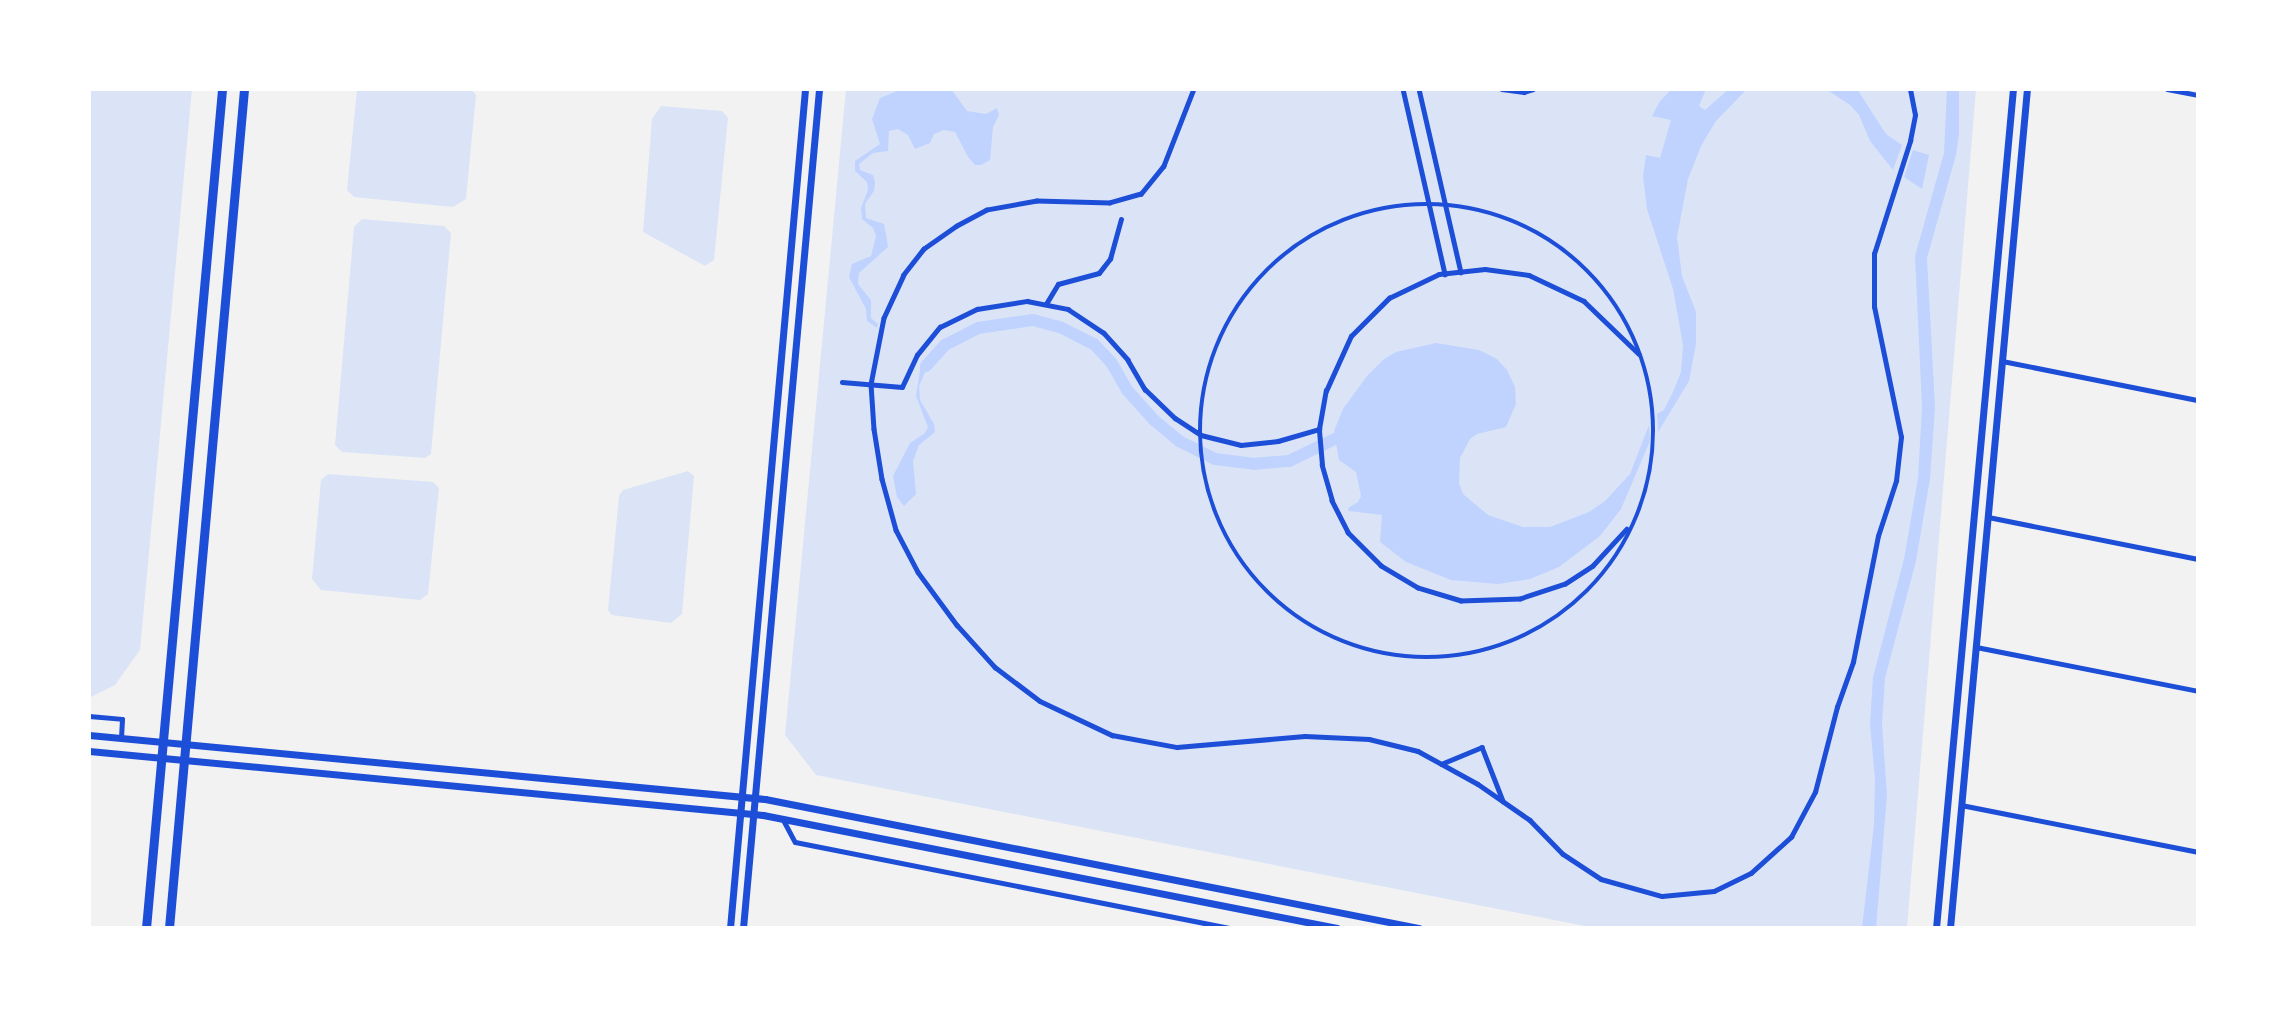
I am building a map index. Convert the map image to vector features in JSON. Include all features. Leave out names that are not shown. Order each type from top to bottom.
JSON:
[{"type":"main road","points":[[146,928],[222,89]]},
{"type":"main road","points":[[169,928],[244,89]]},
{"type":"street","points":[[730,928],[805,89]]},
{"type":"street","points":[[743,928],[818,89]]},
{"type":"street","points":[[1194,89],[1164,166],[1141,194],[1110,203],[1037,201],[988,210],[957,226],[924,249],[904,275],[884,318],[871,384],[874,429],[882,479],[896,530],[913,561],[957,625],[995,667],[1040,701],[1112,735],[1177,747],[1305,736],[1369,739],[1418,751],[1530,820],[1563,854],[1601,879],[1662,896],[1714,891],[1751,873],[1791,837],[1815,792],[1853,662],[1878,537],[1896,481],[1901,438],[1874,307],[1874,254],[1910,141],[1915,115],[1910,89]]},
{"type":"street","points":[[1403,89],[1445,274]]},
{"type":"street","points":[[1419,89],[1461,272]]},
{"type":"street","points":[[1502,89],[1534,89]]},
{"type":"street","points":[[1937,928],[2013,89]]},
{"type":"street","points":[[1950,928],[2027,89]]},
{"type":"street","points":[[2167,89],[2198,95]]},
{"type":"street","points":[[1416,202],[1446,205],[1478,208],[1525,223],[1560,245],[1615,302],[1633,333],[1650,395],[1655,442],[1650,472],[1634,522],[1606,571],[1575,604],[1529,639],[1492,652],[1421,658],[1353,645],[1313,628],[1286,609],[1255,580],[1232,552],[1204,486],[1200,415],[1208,366],[1233,313],[1253,282],[1282,255],[1315,231],[1362,214],[1416,202]]},
{"type":"street","points":[[1046,305],[1058,284],[1099,273],[1110,259],[1121,219]]},
{"type":"street","points":[[1634,522],[1593,566],[1565,584],[1520,599],[1461,601],[1418,588],[1381,566],[1348,533],[1332,501],[1321,455],[1319,429],[1326,391],[1351,336],[1389,298],[1445,274],[1485,269],[1529,275],[1584,301],[1639,355]]},
{"type":"street","points":[[842,382],[902,387],[918,355],[940,327],[977,309],[1027,301],[1068,309],[1104,333],[1128,360],[1145,389],[1175,418],[1201,435],[1241,444],[1278,441],[1319,429]]},
{"type":"street","points":[[2002,360],[2198,400]]},
{"type":"street","points":[[1988,517],[2198,559]]},
{"type":"street","points":[[1976,648],[2198,691]]},
{"type":"street","points":[[89,716],[122,719],[121,738]]},
{"type":"street","points":[[89,735],[755,798],[1419,928]]},
{"type":"street","points":[[1441,764],[1482,747],[1504,802]]},
{"type":"street","points":[[89,751],[740,812],[782,818],[1336,928]]},
{"type":"street","points":[[1961,805],[2198,852]]},
{"type":"street","points":[[782,818],[795,842],[1231,928]]},
{"type":"shaded area","points":[[89,89],[192,89],[140,650],[115,685],[89,698]]},
{"type":"shaded area","points":[[357,89],[471,89],[476,95],[466,199],[453,207],[354,197],[347,190]]},
{"type":"shaded area","points":[[846,89],[1976,89],[1907,928],[1595,928],[816,775],[785,735]]},
{"type":"shaded area","points":[[661,106],[722,111],[728,118],[714,260],[705,266],[643,232],[652,119]]},
{"type":"shaded area","points":[[362,219],[444,226],[451,233],[431,454],[425,458],[342,452],[335,445],[354,227]]},
{"type":"shaded area","points":[[688,471],[694,476],[682,614],[671,623],[612,615],[608,610],[619,496],[623,490]]},
{"type":"shaded area","points":[[328,474],[433,482],[439,488],[428,594],[420,600],[321,590],[312,579],[321,480]]},
{"type":"water","points":[[902,89],[951,89],[967,111],[986,114],[997,108],[999,115],[993,127],[990,160],[981,165],[975,165],[968,157],[955,132],[944,130],[934,134],[930,143],[915,149],[908,135],[898,129],[889,131],[888,151],[873,153],[859,164],[860,170],[873,175],[875,182],[874,191],[865,204],[866,218],[884,224],[888,247],[859,273],[858,284],[871,300],[871,318],[878,324],[877,328],[867,321],[866,309],[849,277],[852,264],[871,256],[876,236],[873,228],[862,219],[861,208],[868,190],[867,182],[855,171],[855,161],[880,144],[872,119],[880,98]]},
{"type":"water","points":[[1672,89],[1706,89],[1699,106],[1705,110],[1729,89],[1747,89],[1716,121],[1701,146],[1688,179],[1677,237],[1682,276],[1696,312],[1696,344],[1689,381],[1658,432],[1657,414],[1664,410],[1681,372],[1683,345],[1673,289],[1647,209],[1643,176],[1646,155],[1660,158],[1671,120],[1652,116],[1660,101]]},
{"type":"water","points":[[1826,89],[1857,89],[1886,134],[1902,145],[1893,170],[1870,141],[1859,115],[1850,105]]},
{"type":"water","points":[[1947,89],[1959,89],[1959,134],[1956,155],[1927,258],[1935,407],[1930,479],[1916,561],[1885,678],[1882,724],[1887,795],[1876,928],[1862,928],[1874,825],[1875,780],[1870,724],[1873,677],[1904,559],[1918,478],[1922,407],[1915,256],[1944,153]]},
{"type":"water","points":[[1913,150],[1929,155],[1922,189],[1904,177]]},
{"type":"water","points":[[1436,343],[1479,350],[1497,359],[1507,370],[1515,387],[1516,404],[1506,427],[1477,434],[1470,439],[1460,458],[1459,483],[1463,494],[1488,515],[1523,527],[1550,527],[1589,512],[1605,501],[1630,474],[1649,425],[1650,441],[1621,509],[1600,536],[1559,567],[1530,579],[1498,584],[1451,580],[1406,562],[1380,542],[1382,515],[1349,511],[1348,508],[1358,502],[1361,496],[1356,472],[1339,460],[1334,431],[1343,409],[1367,376],[1384,359],[1396,352]]},
{"type":"water","points":[[921,364],[927,368],[919,386],[920,400],[934,424],[935,432],[919,445],[913,461],[916,494],[904,506],[897,497],[893,476],[910,443],[925,433],[928,427],[916,396]]},
{"type":"waterway","points":[[926,366],[945,345],[978,328],[1033,320],[1062,328],[1094,344],[1111,362],[1127,390],[1154,420],[1179,441],[1215,459],[1253,464],[1289,461],[1335,439]]}]
